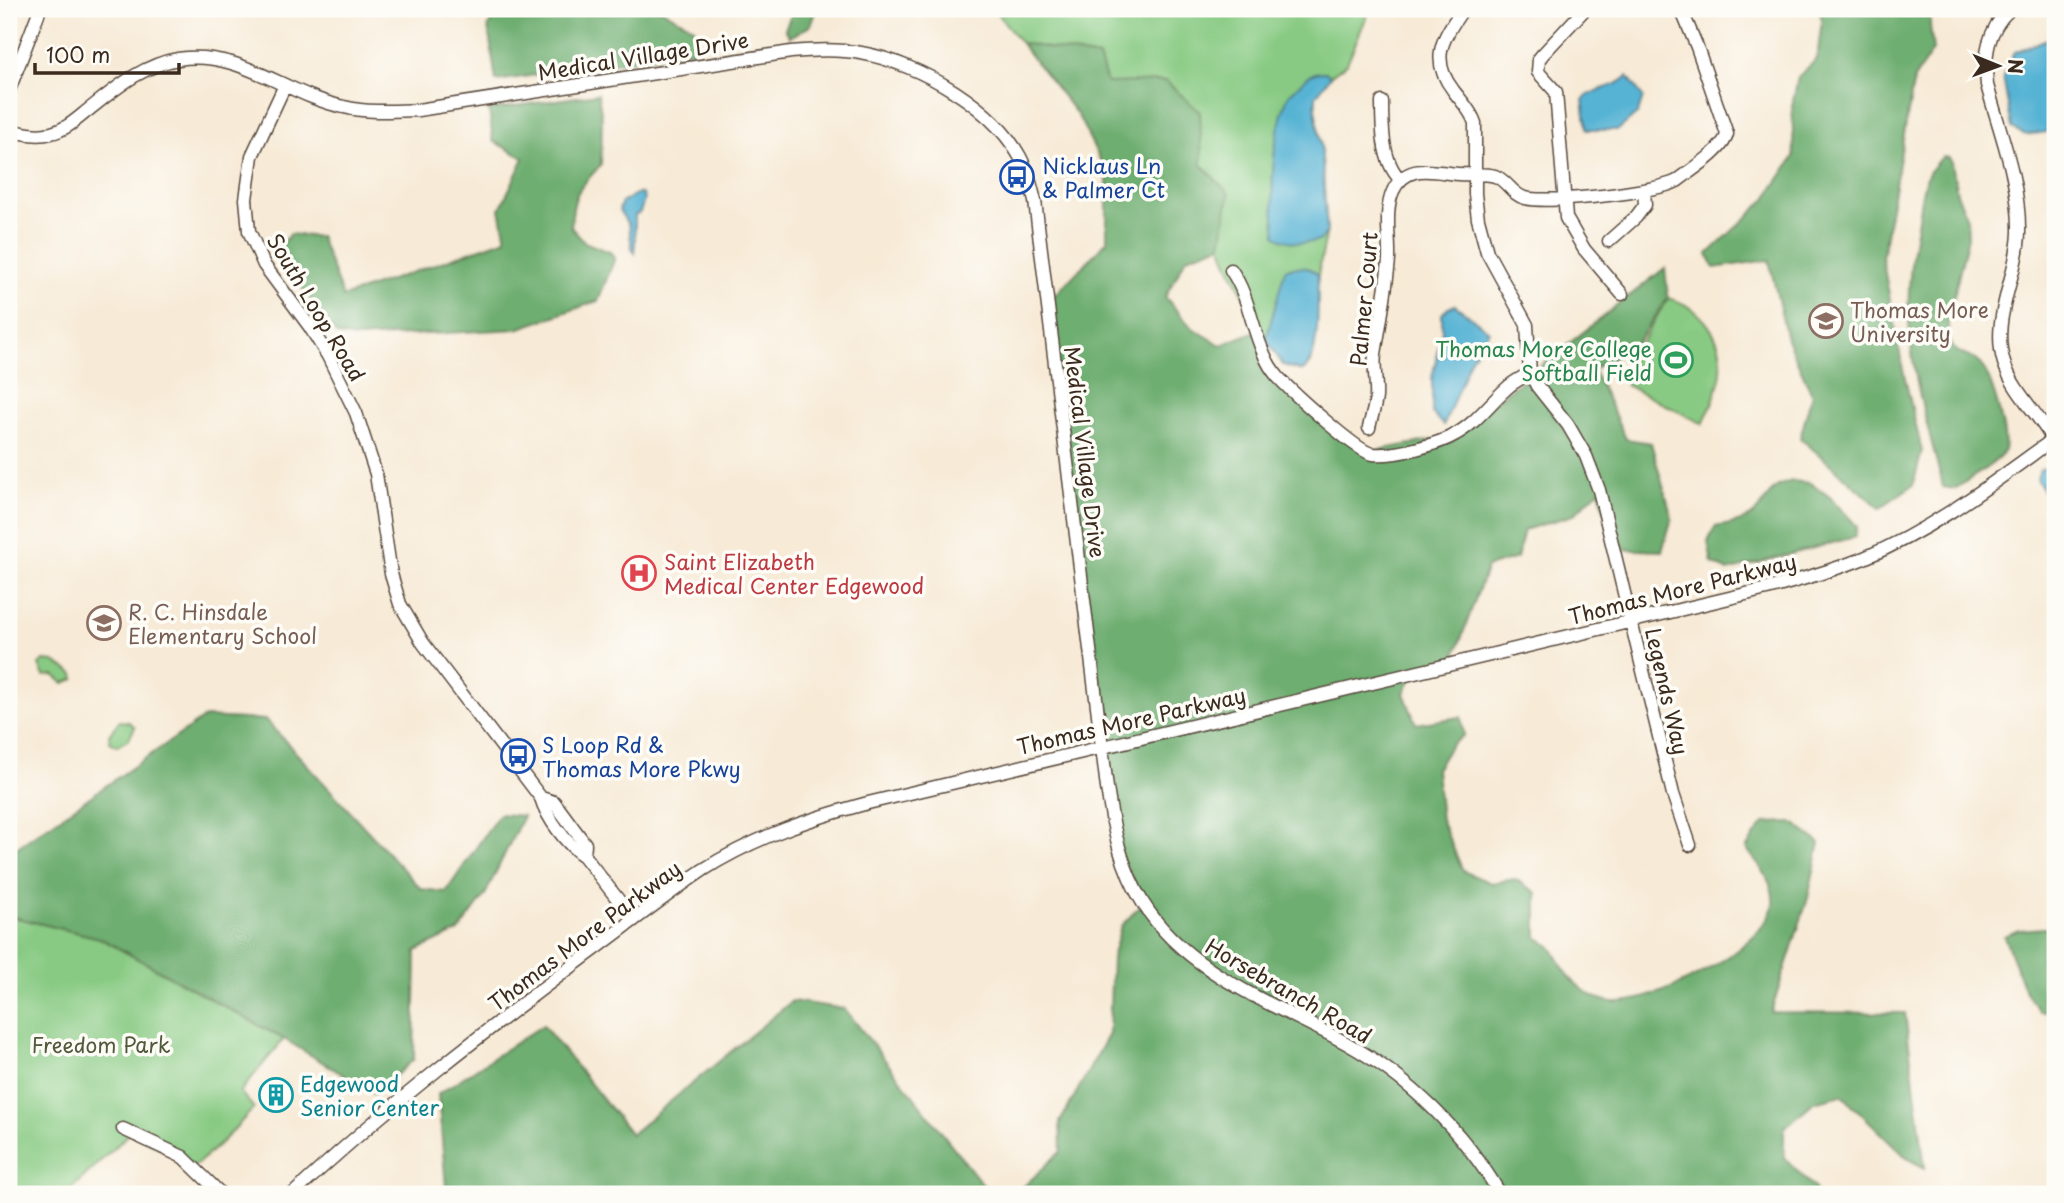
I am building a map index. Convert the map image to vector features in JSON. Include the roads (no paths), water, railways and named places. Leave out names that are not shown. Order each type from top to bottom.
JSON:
[{"type":"street","points":[[9,90],[40,9]]},
{"type":"street","points":[[1231,270],[1247,300],[1263,353],[1272,369],[1293,391],[1367,453],[1399,451],[1450,437],[1471,424],[1509,386],[1530,373],[1527,325],[1487,252],[1478,219],[1475,123],[1472,114],[1447,82],[1440,64],[1441,45],[1463,9]]},
{"type":"street","points":[[1585,9],[1543,54],[1538,72],[1556,92],[1565,199],[1563,209],[1571,229],[1584,249],[1622,294]]},
{"type":"street","points":[[1381,103],[1387,155],[1391,167],[1400,179],[1428,169],[1496,177],[1525,198],[1565,199],[1644,190],[1677,181],[1726,141],[1726,128],[1681,9]]},
{"type":"street","points":[[2010,9],[1994,27],[1987,46],[1985,68],[2016,196],[2019,228],[2000,338],[2011,379],[2054,439]]},
{"type":"street","name":"Medical Village Drive","points":[[9,130],[36,135],[53,133],[70,124],[128,79],[156,65],[196,57],[228,61],[248,67],[285,85],[343,107],[372,111],[409,111],[779,54],[839,50],[879,57],[908,67],[948,89],[976,108],[1012,144],[1024,166],[1035,201],[1103,747]]},
{"type":"street","name":"South Loop Road","points":[[285,85],[252,156],[246,199],[249,232],[264,265],[328,356],[356,412],[376,474],[390,574],[400,604],[424,643],[541,798],[545,809],[575,850],[584,856],[634,920]]},
{"type":"street","name":"Palmer Court","points":[[1369,428],[1376,398],[1374,358],[1389,258],[1390,204],[1392,192],[1400,179]]},
{"type":"street","points":[[1609,241],[1636,217],[1645,205],[1644,190]]},
{"type":"street","name":"Legends Way","points":[[1530,373],[1568,425],[1586,456],[1600,489],[1673,794],[1690,845]]},
{"type":"street","name":"Thomas More Parkway","points":[[293,1194],[410,1090],[524,1002],[673,891],[728,854],[775,832],[868,803],[1767,589],[1828,571],[1865,558],[1949,513],[2054,439]]},
{"type":"street","name":"Horsebranch Road","points":[[1103,747],[1113,825],[1121,856],[1143,904],[1158,924],[1175,943],[1214,973],[1348,1044],[1412,1090],[1459,1137],[1500,1194]]},
{"type":"street","points":[[123,1129],[183,1157],[221,1194]]},
{"type":"water","points":[[2055,36],[2055,131],[2026,135],[2012,128],[2003,77],[2014,52]]},
{"type":"water","points":[[1317,72],[1326,72],[1330,77],[1316,96],[1315,109],[1321,144],[1327,231],[1321,240],[1292,242],[1276,236],[1273,185],[1278,132],[1287,99],[1292,92]]},
{"type":"water","points":[[1628,76],[1643,97],[1638,113],[1618,130],[1587,130],[1583,100]]},
{"type":"water","points":[[638,193],[643,195],[644,201],[640,212],[635,215],[635,253],[629,226],[619,210],[622,202]]},
{"type":"water","points":[[1293,267],[1307,268],[1318,275],[1316,339],[1309,362],[1303,371],[1283,365],[1266,339],[1285,270]]},
{"type":"water","points":[[1455,305],[1489,331],[1470,360],[1444,425],[1432,413],[1432,378],[1442,330],[1442,314]]},
{"type":"water","points":[[2055,463],[2055,500],[2045,494],[2037,479],[2040,470]]},
{"type":"place","name":"Nicklaus Ln & Palmer Ct","points":[[1017,177]]},
{"type":"place","name":"Thomas More University","points":[[1826,321]]},
{"type":"place","name":"Thomas More College Softball Field","points":[[1676,360]]},
{"type":"place","name":"Saint Elizabeth Medical Center Edgewood","points":[[639,573]]},
{"type":"place","name":"R. C. Hinsdale Elementary School","points":[[104,623]]},
{"type":"place","name":"S Loop Rd & Thomas More Pkwy","points":[[518,756]]},
{"type":"place","name":"Edgewood Senior Center","points":[[276,1095]]},
{"type":"park label","name":"Freedom Park","points":[[101,1044]]}]
